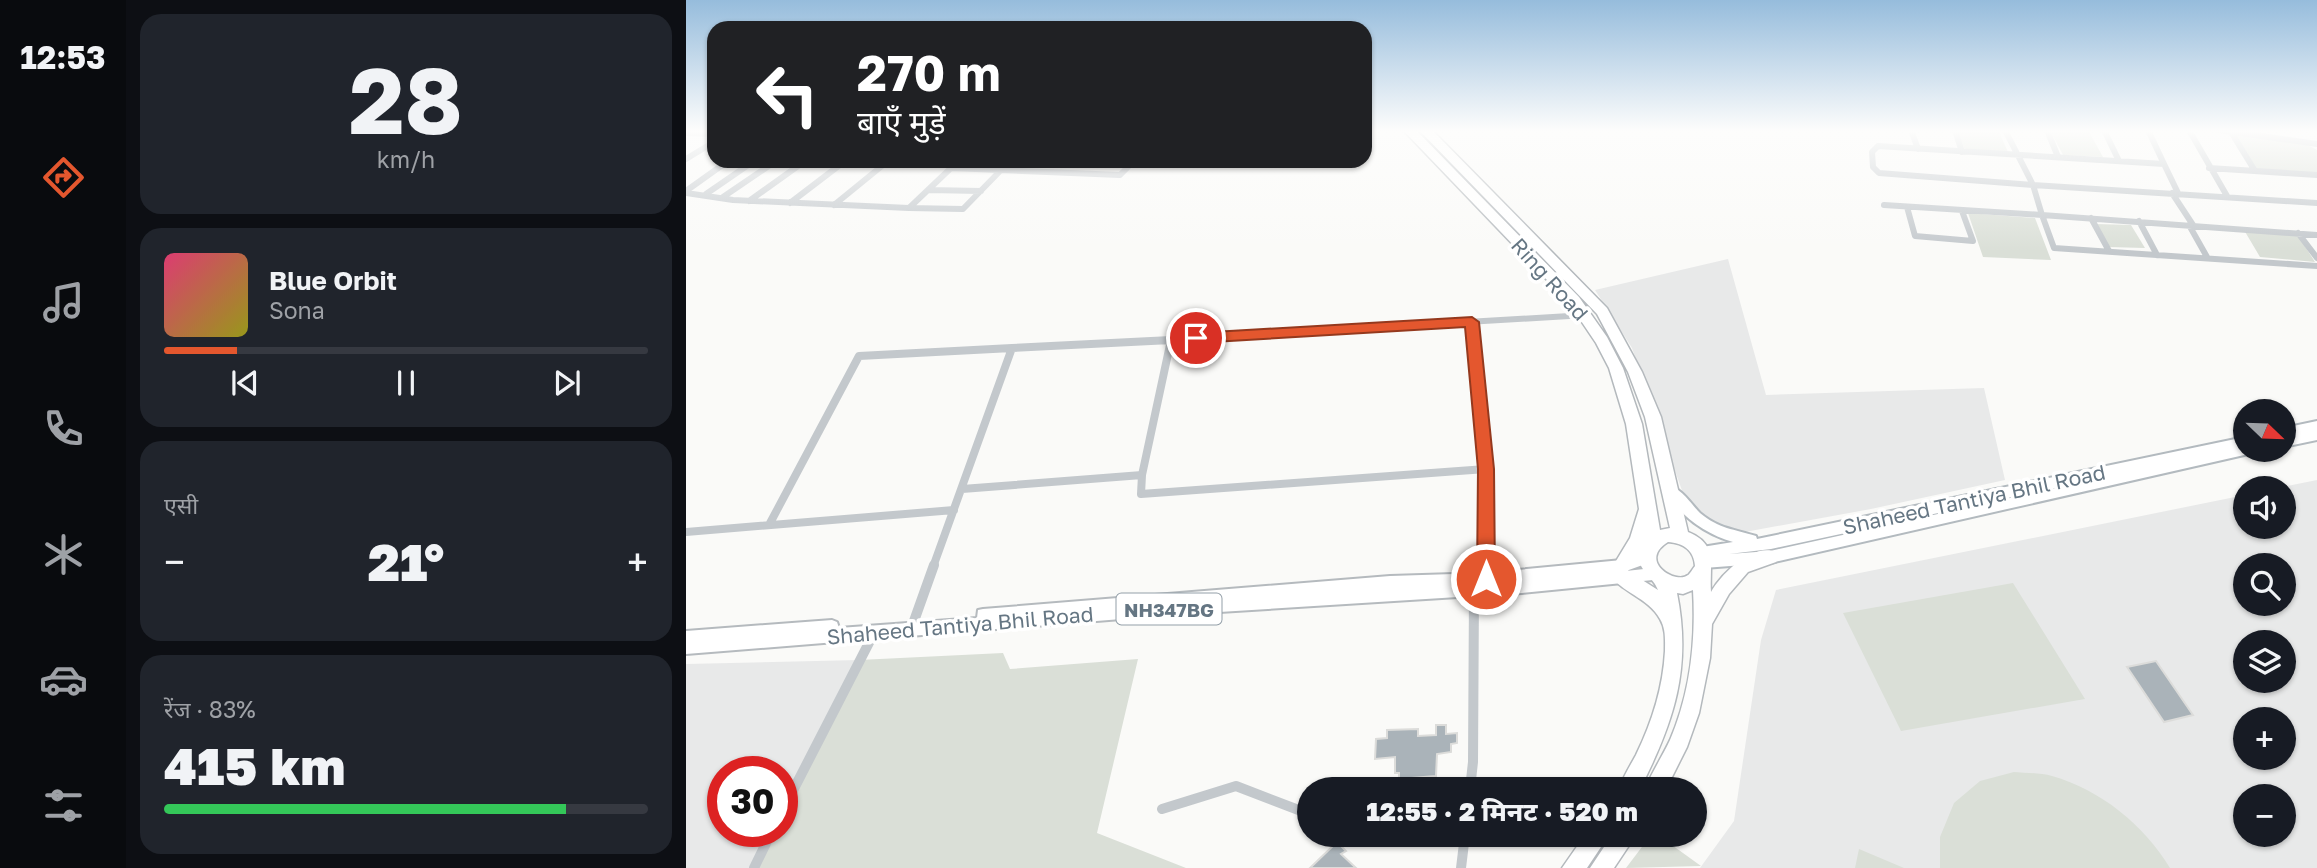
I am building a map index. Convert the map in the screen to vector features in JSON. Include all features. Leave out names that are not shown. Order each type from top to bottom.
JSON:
[{"type":"highway","name":"Ring Road","points":[[1448,171],[1586,315],[1616,368],[1634,424],[1653,541]]},
{"type":"highway","name":"Ring Road","points":[[1465,171],[1602,311],[1634,372],[1653,417],[1680,536]]},
{"type":"highway","points":[[1648,507],[1638,540],[1621,571],[1665,608],[1672,630],[1670,668],[1654,743]]},
{"type":"highway","points":[[1636,777],[1654,743],[1673,687],[1676,645],[1674,614],[1655,572],[1653,541],[1666,535],[1680,536],[1693,542],[1702,563],[1703,599],[1700,664],[1692,705],[1663,777]]},
{"type":"highway","points":[[1702,625],[1723,588],[1742,567],[1771,550]]},
{"type":"highway","points":[[1655,572],[1686,584],[1702,563]]},
{"type":"highway","points":[[1573,868],[1589,847]]},
{"type":"highway","points":[[1601,868],[1616,847]]},
{"type":"main road","points":[[2296,430],[2317,426]]},
{"type":"main road","points":[[2296,439],[2317,435]]},
{"type":"main road","name":"Shaheed Tantiya Bhil Road","points":[[1947,511],[2233,445]]},
{"type":"main road","points":[[1702,563],[2233,453]]},
{"type":"main road","points":[[1671,491],[1689,513],[1708,528],[1727,537],[1771,550]]},
{"type":"main road","name":"Shaheed Tantiya Bhil Road","points":[[686,638],[1474,590],[1621,571]]},
{"type":"main road","name":"Shaheed Tantiya Bhil Road","points":[[686,647],[873,632],[914,621],[1390,582],[1621,571],[1655,572]]},
{"type":"street","points":[[686,192],[715,171]]},
{"type":"street","points":[[706,194],[740,171]]},
{"type":"street","points":[[723,197],[762,171]]},
{"type":"street","points":[[749,201],[792,171]]},
{"type":"street","points":[[790,203],[833,171]]},
{"type":"street","points":[[834,205],[876,171]]},
{"type":"street","points":[[909,208],[948,171]]},
{"type":"street","points":[[686,192],[749,201],[959,210],[968,205],[1001,171]]},
{"type":"street","points":[[1032,171],[1121,175],[1125,171]]},
{"type":"street","points":[[1877,171],[1892,176],[2317,203]]},
{"type":"street","points":[[2025,171],[2033,185],[2054,248],[2317,266]]},
{"type":"street","points":[[2166,171],[2207,257]]},
{"type":"street","points":[[2211,171],[2227,196]]},
{"type":"street","points":[[2247,171],[2317,175]]},
{"type":"street","points":[[929,190],[981,191]]},
{"type":"street","points":[[1884,205],[2317,234]]},
{"type":"street","points":[[1907,207],[1915,236],[1973,241],[1962,211]]},
{"type":"street","points":[[2091,218],[2109,251]]},
{"type":"street","points":[[2139,221],[2157,255]]},
{"type":"street","points":[[2298,233],[2317,258]]},
{"type":"street","points":[[769,525],[859,356],[1586,315]]},
{"type":"street","points":[[1472,322],[1486,469],[1486,579]]},
{"type":"street","points":[[1171,340],[1142,475],[1141,494],[1486,469]]},
{"type":"street","points":[[914,621],[1012,348]]},
{"type":"street","points":[[962,488],[1142,475]]},
{"type":"street","points":[[686,532],[954,510]]},
{"type":"street","points":[[1471,777],[1474,590]]},
{"type":"street","points":[[798,780],[873,632]]},
{"type":"street","points":[[1162,809],[1236,786],[1297,809]]},
{"type":"street","points":[[754,868],[764,847]]},
{"type":"street","points":[[1461,868],[1464,847]]},
{"type":"shaded area","points":[[2255,171],[2317,171],[2317,175]]},
{"type":"shaded area","points":[[1968,213],[2035,218],[2051,260],[1983,257]]},
{"type":"shaded area","points":[[2095,224],[2131,225],[2145,248],[2108,247]]},
{"type":"shaded area","points":[[2244,230],[2297,234],[2315,262],[2260,257]]},
{"type":"shaded area","points":[[1728,259],[1766,395],[1984,388],[2005,480],[1871,509],[1734,534],[1692,519],[1632,348],[1595,290]]},
{"type":"shaded area","points":[[2317,480],[2317,868],[1700,868],[1734,821],[1761,640],[1776,590],[2233,497],[2233,539],[2296,539],[2296,484]]},
{"type":"shaded area","points":[[2013,583],[2085,699],[1901,731],[1843,613]]},
{"type":"shaded area","points":[[1003,653],[1010,669],[1138,659],[1097,833],[1186,868],[754,868],[764,847],[798,847],[798,780],[859,660]]},
{"type":"shaded area","points":[[859,660],[798,781],[798,756],[707,756],[707,847],[765,847],[755,868],[686,868],[686,664]]},
{"type":"shaded area","points":[[2014,772],[2052,776],[2104,800],[2147,837],[2170,868],[1940,868],[1940,837],[1954,803],[1980,781]]},
{"type":"shaded area","points":[[1642,847],[1675,847],[1701,866],[1626,868]]},
{"type":"shaded area","points":[[1859,849],[1904,868],[1855,868]]},
{"type":"building","points":[[2156,661],[2193,715],[2164,722],[2127,667]]},
{"type":"building","points":[[1436,725],[1446,725],[1446,734],[1457,733],[1457,743],[1451,744],[1451,752],[1437,754],[1436,776],[1399,777],[1399,773],[1395,773],[1395,757],[1375,759],[1376,739],[1387,738],[1387,730],[1418,729],[1418,736],[1436,735]]},
{"type":"building","points":[[1332,847],[1342,847],[1346,851],[1341,854],[1356,868],[1310,868]]},
{"type":"route","points":[[1196,338],[1472,322],[1486,469],[1486,579]]}]
